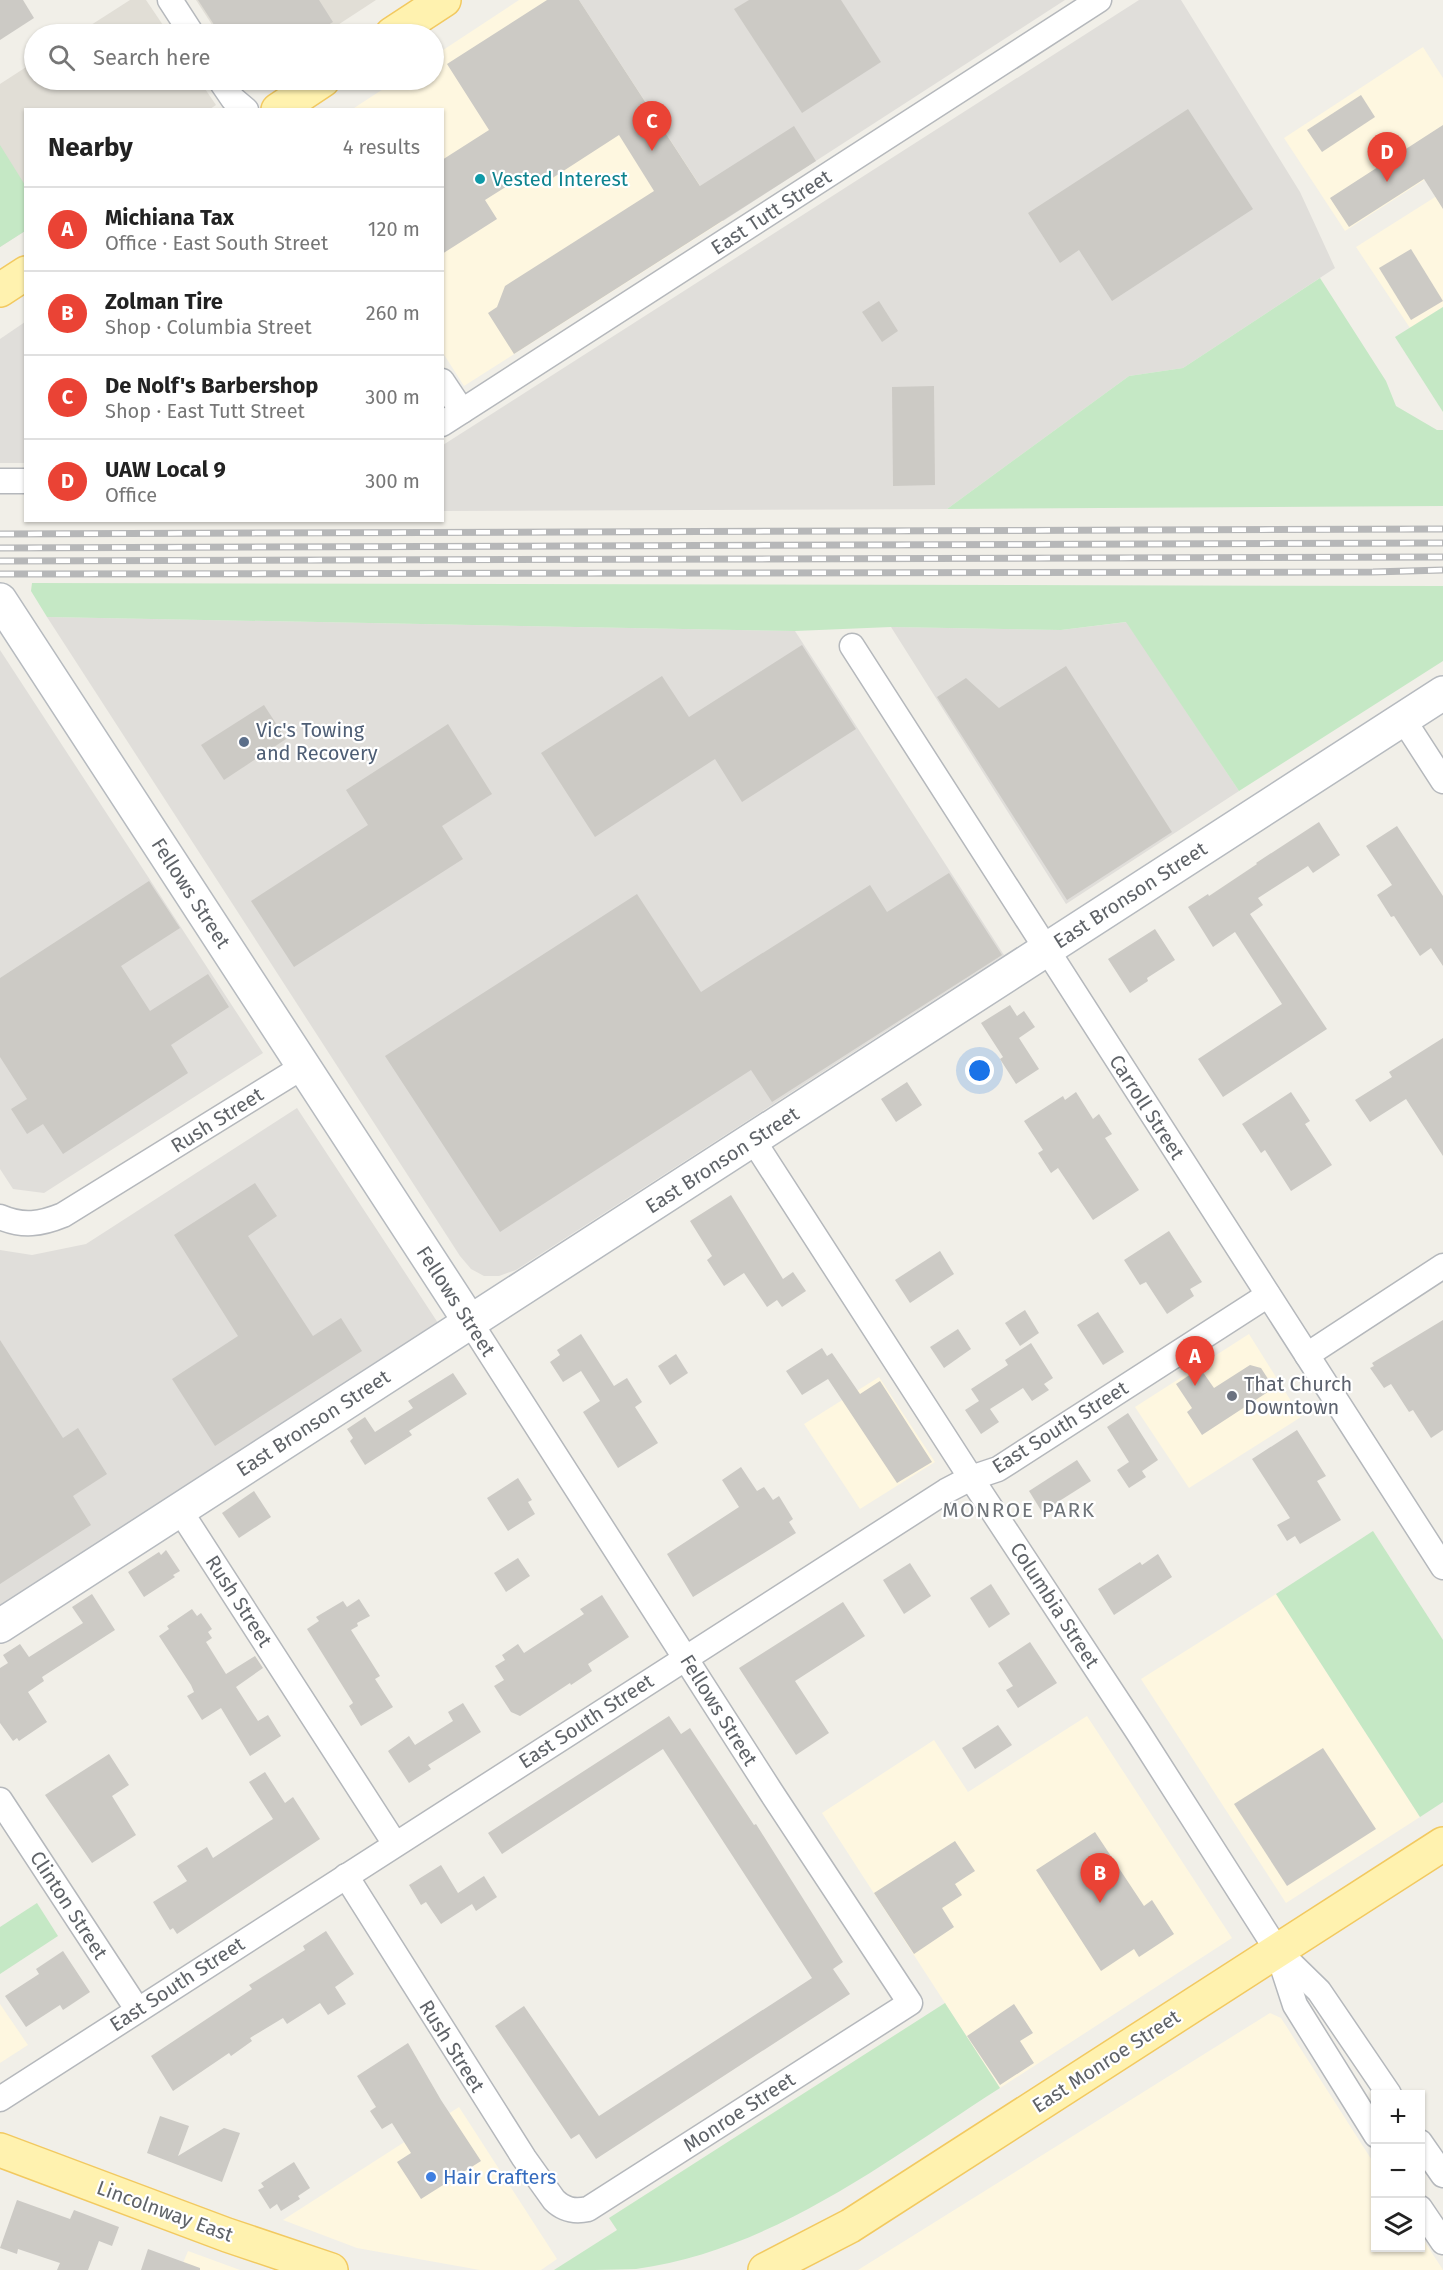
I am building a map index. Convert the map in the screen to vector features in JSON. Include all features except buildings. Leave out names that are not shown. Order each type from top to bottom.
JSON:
[{"type":"main road","points":[[407,24],[444,0]]},
{"type":"main road","points":[[281,108],[308,90]]},
{"type":"main road","points":[[0,290],[24,274]]},
{"type":"main road","name":"East Monroe Street","points":[[765,2270],[850,2226],[1443,1844]]},
{"type":"main road","name":"Lincolnway East","points":[[0,2150],[227,2235],[331,2270]]},
{"type":"street","points":[[170,0],[186,24]]},
{"type":"street","name":"East Tutt Street","points":[[452,418],[1099,0]]},
{"type":"street","points":[[227,90],[244,108]]},
{"type":"street","points":[[444,388],[452,418]]},
{"type":"street","points":[[0,481],[24,481]]},
{"type":"street","name":"Fellows Street","points":[[0,600],[910,2003]]},
{"type":"street","name":"Carroll Street","points":[[852,646],[1443,1567]]},
{"type":"street","name":"East Bronson Street","points":[[0,1626],[1443,693]]},
{"type":"street","points":[[1403,719],[1443,781]]},
{"type":"street","name":"Rush Street","points":[[0,1217],[20,1224],[37,1224],[63,1215],[304,1066]]},
{"type":"street","name":"Columbia Street","points":[[753,1140],[1117,1699],[1277,1950],[1319,1991],[1386,2090]]},
{"type":"street","points":[[1307,1355],[1443,1266]]},
{"type":"street","name":"East South Street","points":[[0,2099],[946,1491],[971,1478],[998,1469],[1268,1295]]},
{"type":"street","name":"Rush Street","points":[[180,1509],[395,1844]]},
{"type":"street","name":"Clinton Street","points":[[0,1800],[137,2009]]},
{"type":"street","name":"Rush Street","points":[[346,1876],[524,2158],[554,2200],[566,2209]]},
{"type":"street","name":"Columbia Street","points":[[1277,1950],[1295,2005],[1371,2127]]},
{"type":"street","name":"Monroe Street","points":[[566,2209],[577,2211],[588,2209],[910,2003]]},
{"type":"street","points":[[1421,2144],[1443,2175]]},
{"type":"street","points":[[1425,2215],[1443,2242]]},
{"type":"shaded area","points":[[130,0],[146,0],[162,24],[93,24]]},
{"type":"shaded area","points":[[196,0],[376,0],[339,24],[212,24]]},
{"type":"shaded area","name":"Vested Interest","points":[[519,0],[579,0],[723,221],[464,386],[444,355],[444,108],[354,108],[382,90],[444,90],[444,49]]},
{"type":"shaded area","points":[[579,0],[1065,0],[723,221]]},
{"type":"shaded area","points":[[1139,0],[1181,0],[1300,192],[1335,268],[1183,368],[1129,376],[947,509],[444,511],[444,444]]},
{"type":"shaded area","points":[[1423,47],[1443,78],[1443,168],[1345,231],[1284,138]]},
{"type":"shaded area","points":[[24,68],[24,90],[206,90],[216,105],[212,108],[24,108],[24,232],[0,247],[0,84]]},
{"type":"shaded area","points":[[1443,192],[1443,307],[1410,328],[1356,247]]},
{"type":"shaded area","points":[[24,323],[24,463],[0,463],[0,339]]},
{"type":"shaded area","points":[[47,617],[795,631],[1004,955],[516,1270],[499,1276],[484,1276],[471,1269],[460,1256]]},
{"type":"shaded area","points":[[1127,622],[1239,791],[1066,904],[891,627],[1061,630]]},
{"type":"shaded area","points":[[0,650],[263,1053],[44,1193],[13,1189],[0,1169]]},
{"type":"shaded area","points":[[297,1108],[440,1326],[0,1609],[0,1250],[32,1255],[86,1244]]},
{"type":"shaded area","points":[[1249,1334],[1301,1417],[1189,1488],[1135,1407]]},
{"type":"shaded area","points":[[879,1377],[935,1462],[860,1509],[804,1424]]},
{"type":"shaded area","points":[[1276,1594],[1420,1817],[1286,1903],[1141,1679]]},
{"type":"shaded area","points":[[1087,1716],[1232,1938],[1000,2088],[822,1813],[934,1740],[968,1792]]},
{"type":"shaded area","points":[[0,2004],[28,2045],[0,2063]]},
{"type":"shaded area","points":[[1270,2013],[1281,2018],[1371,2159],[1371,2252],[1425,2252],[1425,2242],[1443,2270],[858,2270]]},
{"type":"shaded area","points":[[459,2107],[557,2259],[541,2270],[480,2270],[357,2248],[283,2220]]},
{"type":"shaded area","points":[[188,2251],[240,2270],[180,2270]]},
{"type":"green space","points":[[0,145],[24,183],[24,232],[0,247]]},
{"type":"green space","points":[[1320,278],[1386,381],[1396,406],[1437,430],[1443,430],[1443,506],[947,509],[1129,376],[1183,368]]},
{"type":"green space","points":[[1443,307],[1443,412],[1395,337]]},
{"type":"green space","points":[[32,583],[1443,586],[1443,661],[1239,791],[1126,622],[1061,630],[891,627],[795,631],[47,617],[31,591]]},
{"type":"green space","points":[[1373,1531],[1443,1640],[1443,1802],[1420,1817],[1276,1594]]},
{"type":"green space","points":[[37,1903],[58,1936],[0,1974],[0,1927]]},
{"type":"green space","points":[[945,2003],[1000,2088],[827,2199],[781,2223],[735,2243],[686,2259],[636,2269],[554,2270],[617,2230],[609,2218]]},
{"type":"railway","points":[[0,534],[1443,529]]},
{"type":"railway","points":[[0,548],[1443,543]]},
{"type":"railway","points":[[0,561],[1443,557]]},
{"type":"railway","points":[[0,574],[1373,572],[1443,570]]},
{"type":"place","name":"De Nolf's Barbershop","points":[[652,151]]},
{"type":"place","name":"Vested Interest","points":[[480,179]]},
{"type":"place","name":"UAW Local 9","points":[[1387,182]]},
{"type":"place","name":"Vic's Towing and Recovery","points":[[244,742]]},
{"type":"place","name":"Michiana Tax","points":[[1195,1386]]},
{"type":"place","name":"That Church Downtown","points":[[1232,1396]]},
{"type":"place","name":"Zolman Tire","points":[[1100,1903]]},
{"type":"place","name":"Hair Crafters","points":[[431,2177]]},
{"type":"district","name":"MONROE PARK","points":[[1019,1510]]}]
